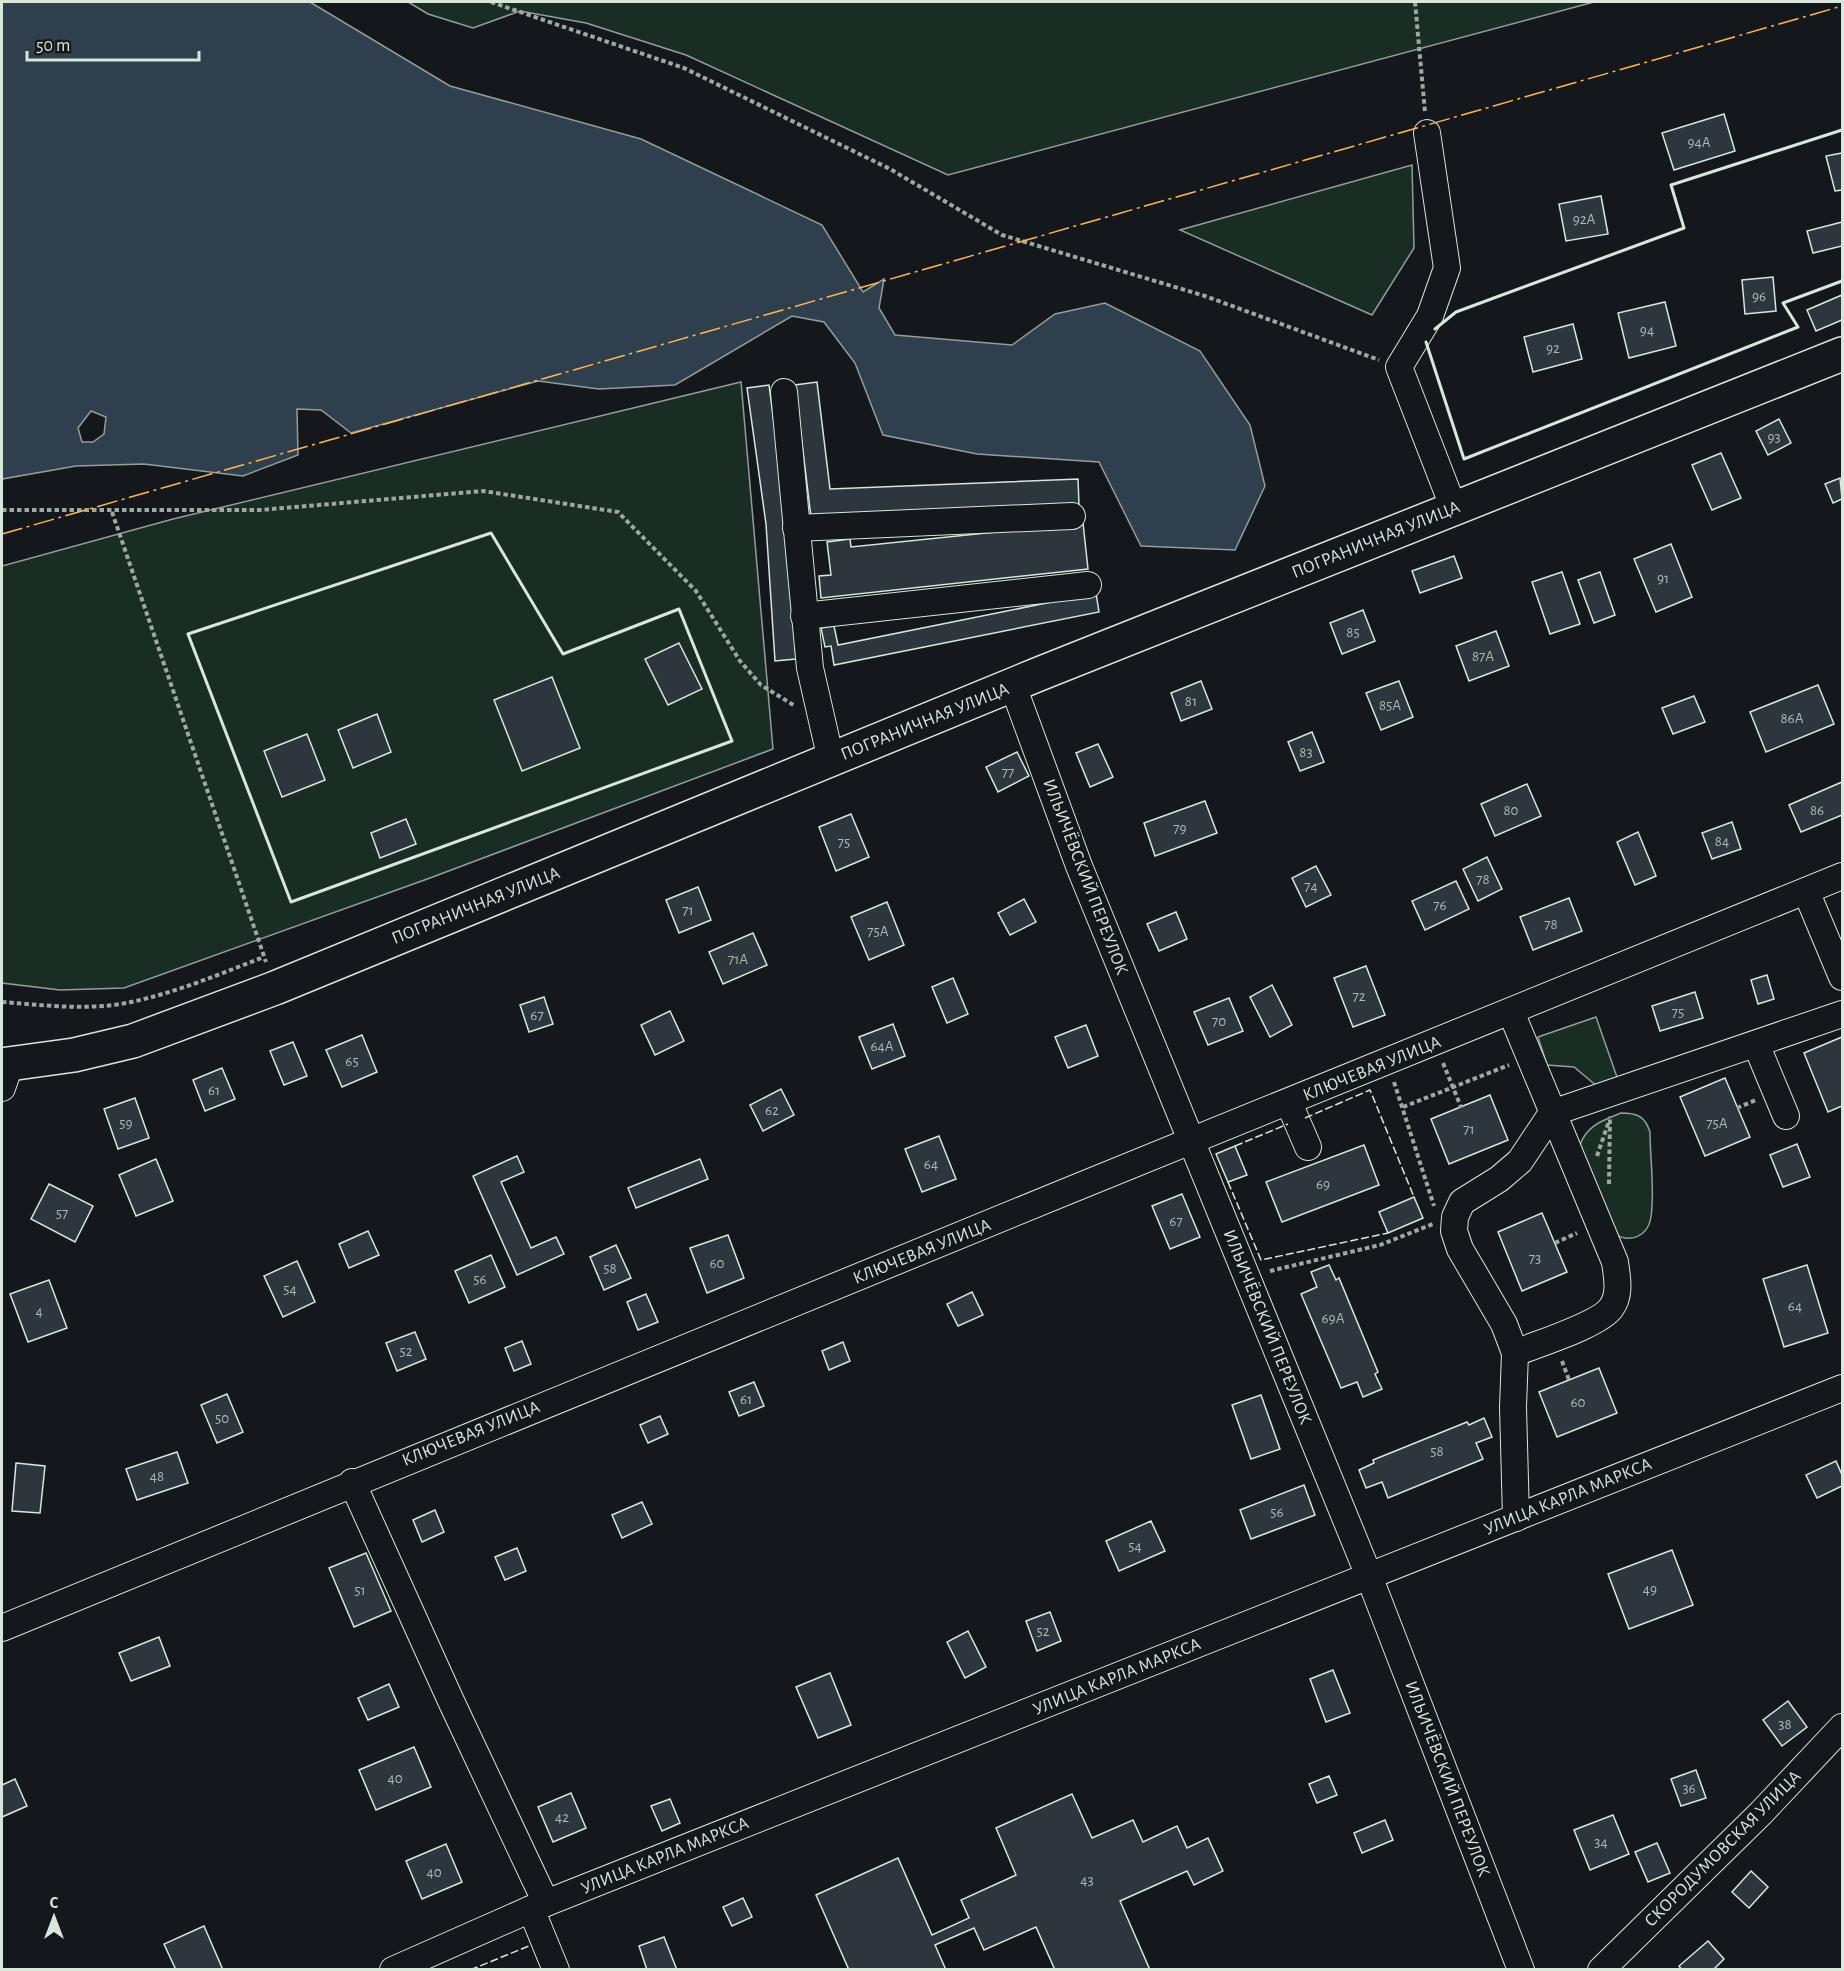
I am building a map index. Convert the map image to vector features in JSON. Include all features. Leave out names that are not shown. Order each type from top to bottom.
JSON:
[{"type":"main road","name":"ПОГРАНИЧНАЯ УЛИЦА","points":[[4,1072],[133,1041],[275,988],[1013,686],[1842,354]]},
{"type":"street","points":[[1427,133],[1447,268],[1430,316],[1400,367],[1454,509]]},
{"type":"street","points":[[784,392],[810,668],[820,722],[831,760]]},
{"type":"street","points":[[796,528],[1072,516]]},
{"type":"street","points":[[804,616],[1088,585]]},
{"type":"street","name":"ИЛЬИЧЁВСКИЙ ПЕРЕУЛОК","points":[[1013,686],[1079,866],[1369,1576],[1521,1970]]},
{"type":"street","name":"КЛЮЧЕВАЯ УЛИЦА","points":[[2,1628],[352,1482],[1191,1143],[1842,876]]},
{"type":"street","points":[[1806,891],[1842,977]]},
{"type":"street","points":[[1511,1012],[1615,1262],[1618,1287],[1613,1306],[1601,1318],[1515,1353]]},
{"type":"street","points":[[1516,1518],[1515,1353],[1504,1324],[1460,1249],[1454,1231],[1446,1219],[1462,1202],[1499,1179],[1520,1161],[1552,1113],[1842,1014]]},
{"type":"street","points":[[1756,1044],[1786,1116]]},
{"type":"street","points":[[1289,1103],[1308,1147]]},
{"type":"street","name":"УЛИЦА КАРЛА МАРКСА","points":[[393,1970],[538,1906],[1842,1388]]},
{"type":"street","points":[[352,1482],[451,1701],[538,1906],[556,1970]]},
{"type":"street","name":"СКОРОДУМОВСКАЯ УЛИЦА","points":[[1601,1970],[1761,1813],[1842,1727]]},
{"type":"path","points":[[491,2],[684,68],[890,169],[1002,235],[1206,296],[1400,367]]},
{"type":"path","points":[[1415,2],[1427,133]]},
{"type":"path","points":[[2,510],[112,512],[260,510],[483,491],[618,512],[696,591],[740,661],[761,685],[820,722]]},
{"type":"path","points":[[112,512],[275,988]]},
{"type":"path","points":[[2,1002],[58,1007],[119,1004],[172,992],[264,957]]},
{"type":"path","points":[[1435,1043],[1461,1107]]},
{"type":"path","points":[[1402,1107],[1529,1057]]},
{"type":"path","points":[[1246,1276],[1380,1245],[1446,1219],[1402,1107],[1388,1062]]},
{"type":"path","points":[[1581,1181],[1590,1177],[1611,1117],[1609,1186]]},
{"type":"green space","points":[[408,2],[1594,2],[948,175],[686,55],[586,23],[520,11],[473,28],[428,14]]},
{"type":"green space","points":[[1412,165],[1414,248],[1372,315],[1180,230]]},
{"type":"green space","points":[[741,382],[773,749],[430,878],[124,988],[60,990],[2,983],[2,566],[173,519]]},
{"type":"green space","points":[[1596,1017],[1618,1080],[1598,1087],[1574,1067],[1547,1065],[1538,1037]]},
{"type":"green space","points":[[1621,1113],[1640,1116],[1646,1122],[1650,1132],[1651,1217],[1642,1234],[1632,1238],[1614,1233],[1580,1145],[1591,1128]]},
{"type":"water","points":[[2,2],[310,2],[450,86],[641,139],[822,225],[863,292],[884,279],[879,308],[895,335],[1012,345],[1055,314],[1105,303],[1200,351],[1250,425],[1265,486],[1235,550],[1141,546],[1099,462],[977,454],[883,435],[855,363],[824,322],[792,316],[675,385],[599,389],[538,381],[351,433],[321,410],[297,409],[298,455],[243,476],[144,464],[76,466],[2,479]],"holes":[[[91,411],[106,417],[104,434],[93,442],[82,442],[78,428]]]},
{"type":"building","points":[[1724,114],[1735,151],[1674,170],[1662,133]]},
{"type":"building","points":[[1842,153],[1842,190],[1835,191],[1826,156]]},
{"type":"building","points":[[1601,196],[1608,234],[1566,241],[1559,204]]},
{"type":"building","points":[[1842,222],[1842,246],[1813,253],[1807,231]]},
{"type":"building","points":[[1773,277],[1776,311],[1745,314],[1742,280]]},
{"type":"building","points":[[1842,295],[1842,320],[1816,331],[1807,310]]},
{"type":"building","points":[[1665,302],[1676,346],[1629,358],[1618,313]]},
{"type":"building","points":[[1573,324],[1582,359],[1533,372],[1524,337]]},
{"type":"building","points":[[817,382],[830,489],[1078,479],[1079,505],[811,517],[795,385]]},
{"type":"building","points":[[769,385],[787,521],[796,659],[775,661],[766,524],[747,388]]},
{"type":"building","points":[[1779,419],[1791,443],[1768,455],[1756,431]]},
{"type":"building","points":[[1721,453],[1741,498],[1712,510],[1692,465]]},
{"type":"building","points":[[1840,478],[1842,499],[1833,503],[1825,484]]},
{"type":"building","points":[[1083,523],[1088,569],[821,598],[819,576],[831,575],[827,542],[850,539],[851,547]]},
{"type":"building","points":[[1671,544],[1692,597],[1656,612],[1634,559]]},
{"type":"building","points":[[1454,556],[1462,578],[1420,593],[1412,571]]},
{"type":"building","points":[[1562,572],[1580,624],[1550,634],[1532,582]]},
{"type":"building","points":[[1600,572],[1615,615],[1594,623],[1578,580]]},
{"type":"building","points":[[1096,593],[1099,612],[834,665],[831,646],[825,647],[821,628],[834,626],[838,645]]},
{"type":"building","points":[[1363,610],[1375,641],[1342,654],[1330,623]]},
{"type":"building","points":[[1496,631],[1509,666],[1469,681],[1456,646]]},
{"type":"building","points":[[679,643],[702,689],[668,705],[645,659]]},
{"type":"building","points":[[552,677],[580,748],[522,771],[494,700]]},
{"type":"building","points":[[1201,681],[1212,709],[1181,721],[1171,693]]},
{"type":"building","points":[[1399,681],[1413,717],[1381,730],[1366,693]]},
{"type":"building","points":[[1818,685],[1834,724],[1766,752],[1750,712]]},
{"type":"building","points":[[1694,696],[1705,722],[1673,734],[1662,708]]},
{"type":"building","points":[[377,714],[391,752],[353,768],[338,730]]},
{"type":"building","points":[[1312,732],[1324,762],[1300,771],[1288,742]]},
{"type":"building","points":[[307,734],[325,780],[282,797],[264,751]]},
{"type":"building","points":[[1098,744],[1113,777],[1090,787],[1076,753]]},
{"type":"building","points":[[1017,752],[1029,776],[998,792],[986,767]]},
{"type":"building","points":[[1842,782],[1842,815],[1801,832],[1789,805]]},
{"type":"building","points":[[1527,784],[1541,816],[1495,836],[1481,804]]},
{"type":"building","points":[[1205,801],[1217,833],[1155,856],[1144,823]]},
{"type":"building","points":[[851,814],[869,857],[836,871],[819,827]]},
{"type":"building","points":[[406,819],[416,844],[380,858],[371,833]]},
{"type":"building","points":[[1732,822],[1741,849],[1712,859],[1702,833]]},
{"type":"building","points":[[1638,832],[1656,876],[1635,885],[1617,842]]},
{"type":"building","points":[[1487,857],[1502,889],[1478,901],[1463,869]]},
{"type":"building","points":[[1316,866],[1331,895],[1306,907],[1292,878]]},
{"type":"building","points":[[1456,881],[1469,909],[1425,930],[1412,901]]},
{"type":"building","points":[[698,887],[711,920],[679,933],[666,900]]},
{"type":"building","points":[[1569,898],[1582,931],[1533,950],[1520,917]]},
{"type":"building","points":[[1024,899],[1036,922],[1010,935],[998,913]]},
{"type":"building","points":[[887,902],[904,945],[869,960],[851,917]]},
{"type":"building","points":[[1176,912],[1187,939],[1159,951],[1147,924]]},
{"type":"building","points":[[753,933],[767,965],[723,984],[709,952]]},
{"type":"building","points":[[1366,966],[1385,1015],[1353,1027],[1334,978]]},
{"type":"building","points":[[1767,975],[1774,999],[1758,1004],[1751,980]]},
{"type":"building","points":[[953,978],[968,1014],[947,1023],[932,987]]},
{"type":"building","points":[[1272,985],[1292,1025],[1270,1037],[1250,997]]},
{"type":"building","points":[[1695,992],[1703,1018],[1660,1031],[1652,1006]]},
{"type":"building","points":[[544,997],[553,1024],[529,1032],[520,1005]]},
{"type":"building","points":[[1229,998],[1243,1031],[1208,1045],[1194,1012]]},
{"type":"building","points":[[670,1011],[684,1041],[655,1055],[641,1025]]},
{"type":"building","points":[[893,1024],[905,1056],[872,1069],[859,1037]]},
{"type":"building","points":[[1086,1025],[1098,1056],[1068,1068],[1055,1037]]},
{"type":"building","points":[[362,1035],[377,1072],[342,1087],[326,1050]]},
{"type":"building","points":[[1842,1037],[1842,1106],[1828,1112],[1804,1053]]},
{"type":"building","points":[[293,1042],[307,1076],[284,1085],[270,1051]]},
{"type":"building","points":[[222,1068],[235,1099],[205,1111],[193,1080]]},
{"type":"building","points":[[1725,1078],[1750,1137],[1705,1156],[1680,1097]]},
{"type":"building","points":[[781,1089],[794,1115],[763,1131],[750,1105]]},
{"type":"building","points":[[1490,1095],[1508,1140],[1449,1164],[1431,1119]]},
{"type":"building","points":[[135,1098],[149,1138],[118,1149],[104,1109]]},
{"type":"building","points":[[939,1136],[956,1179],[922,1192],[905,1149]]},
{"type":"building","points":[[1797,1144],[1810,1177],[1783,1187],[1770,1155]]},
{"type":"building","points":[[1364,1145],[1379,1185],[1282,1222],[1266,1182]]},
{"type":"building","points":[[1235,1146],[1247,1175],[1228,1182],[1216,1154]]},
{"type":"building","points":[[517,1156],[524,1172],[501,1182],[531,1248],[556,1237],[564,1254],[517,1275],[473,1176]]},
{"type":"building","points":[[156,1159],[173,1201],[136,1216],[119,1175]]},
{"type":"building","points":[[700,1159],[708,1179],[636,1208],[628,1188]]},
{"type":"building","points":[[49,1184],[93,1206],[75,1242],[31,1219]]},
{"type":"building","points":[[1182,1194],[1200,1237],[1170,1249],[1152,1206]]},
{"type":"building","points":[[1414,1197],[1423,1218],[1388,1233],[1379,1212]]},
{"type":"building","points":[[1542,1213],[1567,1272],[1522,1291],[1498,1232]]},
{"type":"building","points":[[368,1231],[379,1255],[349,1268],[339,1244]]},
{"type":"building","points":[[728,1235],[744,1278],[707,1293],[690,1248]]},
{"type":"building","points":[[616,1245],[631,1278],[604,1290],[590,1257]]},
{"type":"building","points":[[491,1255],[505,1287],[469,1303],[455,1271]]},
{"type":"building","points":[[297,1261],[315,1302],[283,1317],[264,1276]]},
{"type":"building","points":[[1329,1265],[1336,1280],[1339,1278],[1378,1372],[1375,1374],[1382,1389],[1363,1397],[1357,1382],[1341,1388],[1301,1294],[1317,1287],[1311,1272]]},
{"type":"building","points":[[1807,1265],[1828,1333],[1784,1347],[1763,1279]]},
{"type":"building","points":[[49,1280],[67,1328],[28,1342],[10,1294]]},
{"type":"building","points":[[972,1292],[983,1315],[958,1326],[947,1304]]},
{"type":"building","points":[[646,1294],[658,1322],[638,1330],[627,1302]]},
{"type":"building","points":[[415,1332],[426,1359],[397,1371],[386,1343]]},
{"type":"building","points":[[522,1341],[531,1364],[514,1371],[505,1348]]},
{"type":"building","points":[[843,1342],[850,1361],[829,1370],[822,1351]]},
{"type":"building","points":[[1599,1368],[1617,1413],[1557,1437],[1539,1392]]},
{"type":"building","points":[[754,1382],[764,1406],[739,1416],[729,1392]]},
{"type":"building","points":[[227,1394],[243,1432],[217,1443],[201,1405]]},
{"type":"building","points":[[1261,1395],[1280,1449],[1251,1459],[1232,1405]]},
{"type":"building","points":[[660,1416],[668,1434],[648,1443],[640,1425]]},
{"type":"building","points":[[1484,1418],[1492,1437],[1476,1443],[1483,1459],[1388,1498],[1382,1482],[1366,1488],[1359,1470],[1374,1463],[1373,1460],[1467,1422],[1469,1425]]},
{"type":"building","points":[[177,1452],[188,1483],[137,1500],[126,1469]]},
{"type":"building","points":[[1836,1461],[1842,1475],[1842,1486],[1817,1498],[1806,1475]]},
{"type":"building","points":[[16,1463],[45,1466],[40,1513],[12,1511]]},
{"type":"building","points":[[1304,1485],[1315,1515],[1251,1539],[1240,1510]]},
{"type":"building","points":[[642,1502],[652,1524],[622,1538],[612,1515]]},
{"type":"building","points":[[435,1510],[444,1532],[422,1542],[413,1520]]},
{"type":"building","points":[[1151,1521],[1165,1551],[1119,1571],[1106,1541]]},
{"type":"building","points":[[517,1548],[526,1571],[505,1580],[495,1557]]},
{"type":"building","points":[[1672,1550],[1693,1605],[1629,1629],[1608,1574]]},
{"type":"building","points":[[366,1553],[391,1611],[354,1627],[329,1568]]},
{"type":"building","points":[[1050,1612],[1061,1641],[1037,1651],[1026,1621]]},
{"type":"building","points":[[968,1631],[986,1667],[965,1678],[947,1642]]},
{"type":"building","points":[[159,1637],[170,1666],[131,1681],[119,1653]]},
{"type":"building","points":[[1333,1670],[1350,1713],[1326,1722],[1310,1679]]},
{"type":"building","points":[[830,1673],[851,1725],[818,1738],[796,1687]]},
{"type":"building","points":[[389,1684],[399,1707],[368,1720],[358,1698]]},
{"type":"building","points":[[1788,1701],[1807,1727],[1782,1746],[1763,1720]]},
{"type":"building","points":[[414,1747],[431,1787],[376,1810],[359,1770]]},
{"type":"building","points":[[1696,1770],[1706,1798],[1681,1806],[1671,1779]]},
{"type":"building","points":[[1329,1776],[1337,1795],[1317,1803],[1309,1784]]},
{"type":"building","points":[[15,1779],[27,1806],[2,1817],[2,1785]]},
{"type":"building","points":[[571,1793],[586,1828],[553,1842],[538,1807]]},
{"type":"building","points":[[1072,1794],[1092,1838],[1133,1820],[1143,1842],[1177,1826],[1187,1848],[1208,1838],[1223,1871],[1194,1885],[1187,1871],[1120,1901],[1150,1970],[1055,1970],[1036,1927],[984,1950],[974,1928],[935,1945],[946,1970],[849,1970],[816,1895],[898,1858],[932,1935],[969,1918],[961,1900],[1016,1875],[996,1828]]},
{"type":"building","points":[[670,1799],[680,1823],[662,1831],[651,1806]]},
{"type":"building","points":[[1613,1815],[1629,1854],[1590,1870],[1574,1830]]},
{"type":"building","points":[[1385,1820],[1393,1840],[1362,1853],[1354,1833]]},
{"type":"building","points":[[1657,1843],[1670,1873],[1648,1882],[1635,1852]]},
{"type":"building","points":[[446,1844],[462,1882],[422,1899],[406,1861]]},
{"type":"building","points":[[1751,1871],[1768,1887],[1749,1908],[1732,1892]]},
{"type":"building","points":[[743,1898],[752,1917],[732,1926],[723,1907]]},
{"type":"building","points":[[204,1926],[223,1970],[176,1970],[164,1944]]},
{"type":"building","points":[[664,1937],[677,1970],[647,1970],[639,1946]]},
{"type":"building","points":[[1708,1941],[1724,1959],[1713,1970],[1682,1970],[1679,1966]]},
{"type":"fence","points":[[1305,1118],[1370,1090],[1414,1197]]},
{"type":"fence","points":[[1235,1146],[1288,1124]]},
{"type":"fence","points":[[1228,1182],[1261,1260],[1388,1233]]},
{"type":"fence","points":[[470,1970],[529,1946]]},
{"type":"wall","points":[[1435,329],[1456,312],[1684,228],[1671,185],[1842,130]]},
{"type":"wall","points":[[1426,342],[1464,459],[1798,327],[1783,303],[1842,281]]},
{"type":"wall","points":[[491,533],[563,654],[679,609],[732,741],[291,902],[188,634],[491,533]]},
{"type":"power","points":[[2,534],[1842,6]]}]
